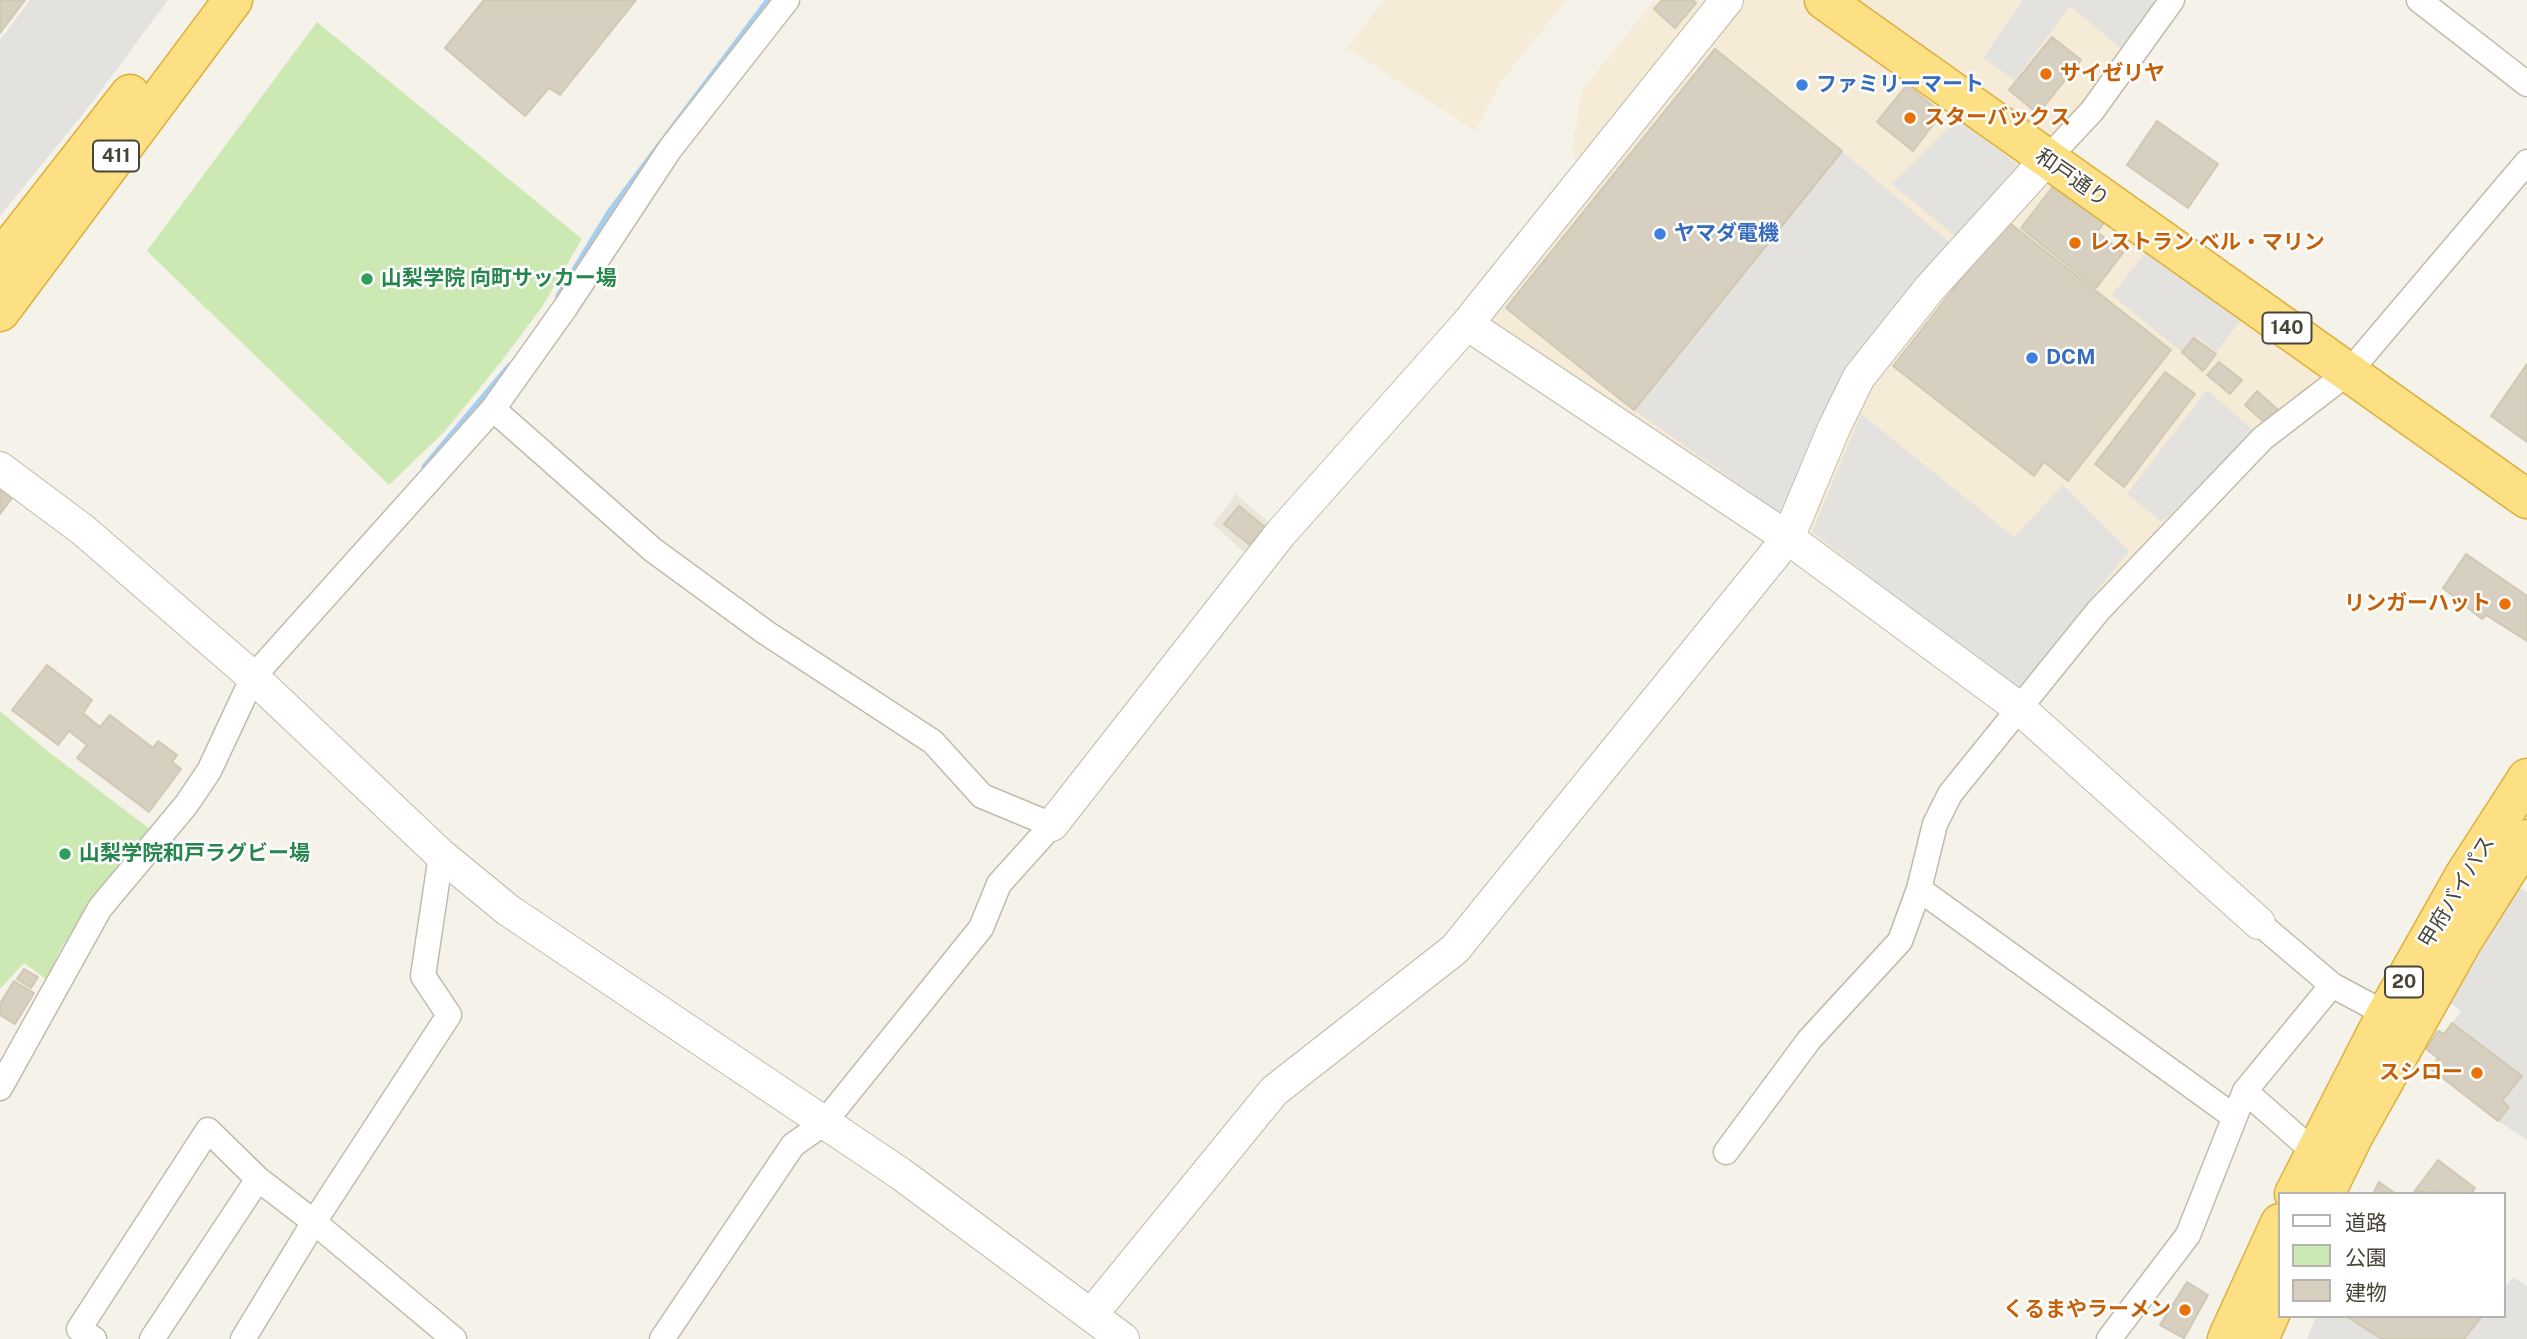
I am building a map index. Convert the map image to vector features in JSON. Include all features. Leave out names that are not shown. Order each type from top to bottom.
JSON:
[{"type":"highway","name":"411","points":[[0,260],[201,0]]},
{"type":"highway","name":"411","points":[[0,312],[233,0]]},
{"type":"highway","name":"和戸通り","points":[[1824,0],[2527,499]]},
{"type":"highway","name":"甲府バイパス","points":[[2295,1192],[2313,1152],[2386,1014],[2465,874],[2527,778]]},
{"type":"highway","name":"甲府バイパス","points":[[2326,1192],[2354,1135],[2436,988],[2527,839]]},
{"type":"highway","points":[[2227,1339],[2278,1227]]},
{"type":"highway","points":[[2259,1339],[2278,1296]]},
{"type":"street","points":[[0,1088],[94,917],[186,805],[209,771],[253,677],[494,409],[565,308],[670,149],[787,0]]},
{"type":"street","points":[[662,1339],[793,1145],[823,1124],[981,928],[999,884],[1052,825],[1281,533],[1467,324],[1727,0]]},
{"type":"street","points":[[1091,1315],[1274,1091],[1455,949],[1788,538],[1834,428],[1859,377],[1930,288],[2092,111],[2172,0]]},
{"type":"street","points":[[2419,0],[2527,84]]},
{"type":"street","points":[[1726,1152],[1809,1040],[1899,941],[1919,889],[1934,824],[1950,794],[2019,708],[2098,611],[2263,438],[2349,372],[2527,162]]},
{"type":"street","points":[[1467,324],[1788,538],[2019,708],[2332,985],[2386,1014]]},
{"type":"street","points":[[494,409],[653,550],[765,632],[933,742],[982,796],[1052,825]]},
{"type":"street","points":[[0,468],[83,530],[253,677],[441,855],[508,910],[901,1174],[1123,1339]]},
{"type":"street","points":[[243,1339],[314,1222],[449,1016],[423,976],[441,855]]},
{"type":"street","points":[[1919,889],[2233,1116]]},
{"type":"street","points":[[2109,1339],[2188,1235],[2245,1091],[2332,985]]},
{"type":"street","points":[[2245,1091],[2313,1152]]},
{"type":"street","points":[[94,1339],[79,1329],[208,1130],[258,1179],[314,1222],[454,1339]]},
{"type":"street","points":[[152,1339],[258,1179]]},
{"type":"shaded area","points":[[30,0],[168,0],[91,104],[0,216],[0,40]]},
{"type":"shaded area","points":[[1384,0],[1567,0],[1502,80],[1475,131],[1347,48]]},
{"type":"shaded area","points":[[1654,0],[2171,0],[2046,160],[2349,372],[2263,438],[2019,708],[1467,324],[1584,178],[1572,149],[1582,90]]},
{"type":"shaded area","points":[[2023,0],[2151,0],[2165,10],[2131,57],[2070,6],[2015,80],[1983,58]]},
{"type":"shaded area","points":[[1958,119],[2021,167],[1960,240],[1892,184]]},
{"type":"shaded area","points":[[1842,151],[1963,254],[1859,377],[1796,524],[1634,410]]},
{"type":"shaded area","points":[[2148,249],[2244,316],[2216,352],[2197,336],[2182,352],[2112,295]]},
{"type":"shaded area","points":[[2207,390],[2255,432],[2162,522],[2127,494]]},
{"type":"shaded area","points":[[1861,414],[2014,537],[2063,485],[2129,551],[2017,690],[1812,532]]},
{"type":"shaded area","points":[[1236,494],[1281,533],[1257,564],[1213,524]]},
{"type":"shaded area","points":[[2519,888],[2527,892],[2527,1140],[2498,1121],[2509,1107],[2502,1101],[2522,1076],[2452,1023],[2461,1011],[2450,1003]]},
{"type":"shaded area","points":[[2514,1277],[2527,1286],[2527,1339],[2464,1339],[2480,1318],[2506,1318],[2506,1286]]},
{"type":"shaded area","points":[[2315,1318],[2349,1318],[2382,1339],[2307,1339]]},
{"type":"green space","name":"山梨学院 向町サッカー場","points":[[317,22],[582,239],[542,307],[500,363],[445,431],[389,485],[147,251]]},
{"type":"green space","name":"山梨学院和戸ラグビー場","points":[[0,711],[151,830],[83,914],[60,950],[47,980],[24,963],[0,989]]},
{"type":"building","points":[[0,0],[25,0],[0,33]]},
{"type":"building","points":[[484,0],[636,0],[560,95],[549,88],[525,116],[445,48]]},
{"type":"building","points":[[1662,0],[1693,0],[1696,3],[1675,28],[1654,9]]},
{"type":"building","points":[[2052,37],[2081,60],[2038,114],[2009,90]]},
{"type":"building","points":[[1715,49],[1842,151],[1634,410],[1506,308]]},
{"type":"building","name":"スターバックス","points":[[1907,85],[1942,113],[1913,151],[1877,122]]},
{"type":"building","points":[[2157,121],[2218,164],[2188,208],[2127,165]]},
{"type":"building","name":"レストラン ベル・マリン","points":[[2055,184],[2104,223],[2097,232],[2123,253],[2096,288],[2021,228]]},
{"type":"building","name":"DCM","points":[[2007,221],[2171,350],[2068,481],[2044,462],[2034,476],[1893,366]]},
{"type":"building","points":[[2194,338],[2216,354],[2203,371],[2182,352]]},
{"type":"building","points":[[2219,362],[2242,380],[2230,394],[2207,375]]},
{"type":"building","points":[[2527,364],[2527,442],[2491,416]]},
{"type":"building","points":[[2165,372],[2195,394],[2124,487],[2095,464]]},
{"type":"building","points":[[2257,391],[2278,410],[2266,424],[2245,405]]},
{"type":"building","points":[[0,490],[12,498],[0,514]]},
{"type":"building","points":[[1239,506],[1265,527],[1250,545],[1224,524]]},
{"type":"building","points":[[2466,554],[2527,596],[2527,641],[2486,615],[2482,619],[2443,588]]},
{"type":"building","points":[[47,665],[92,700],[83,713],[100,727],[110,715],[153,748],[158,741],[177,755],[172,762],[181,769],[149,812],[77,758],[87,745],[69,731],[58,745],[12,710]]},
{"type":"building","points":[[24,969],[38,977],[31,988],[17,979]]},
{"type":"building","points":[[14,981],[34,993],[15,1024],[0,1015],[0,1004]]},
{"type":"building","name":"スシロー","points":[[2452,1023],[2522,1076],[2502,1101],[2509,1107],[2498,1121],[2431,1069],[2438,1058],[2426,1049],[2438,1031],[2444,1034]]},
{"type":"building","points":[[2438,1160],[2475,1188],[2472,1192],[2414,1192]]},
{"type":"building","points":[[2379,1182],[2393,1192],[2374,1192]]},
{"type":"building","name":"くるまやラーメン","points":[[2187,1282],[2208,1295],[2184,1338],[2160,1325]]},
{"type":"building","points":[[2349,1318],[2480,1318],[2464,1339],[2382,1339]]},
{"type":"waterway","points":[[559,296],[610,212],[769,0]]},
{"type":"waterway","points":[[425,467],[510,366]]},
{"type":"place","name":"サイゼリヤ","points":[[2046,74]]},
{"type":"place","name":"ファミリーマート","points":[[1802,85]]},
{"type":"place","name":"スターバックス","points":[[1910,118]]},
{"type":"place","name":"ヤマダ電機","points":[[1660,234]]},
{"type":"place","name":"レストラン ベル・マリン","points":[[2075,243]]},
{"type":"place","name":"山梨学院 向町サッカー場","points":[[367,279]]},
{"type":"place","name":"DCM","points":[[2032,358]]},
{"type":"place","name":"リンガーハット","points":[[2505,604]]},
{"type":"place","name":"山梨学院和戸ラグビー場","points":[[65,854]]},
{"type":"place","name":"スシロー","points":[[2477,1073]]},
{"type":"place","name":"くるまやラーメン","points":[[2185,1310]]}]
